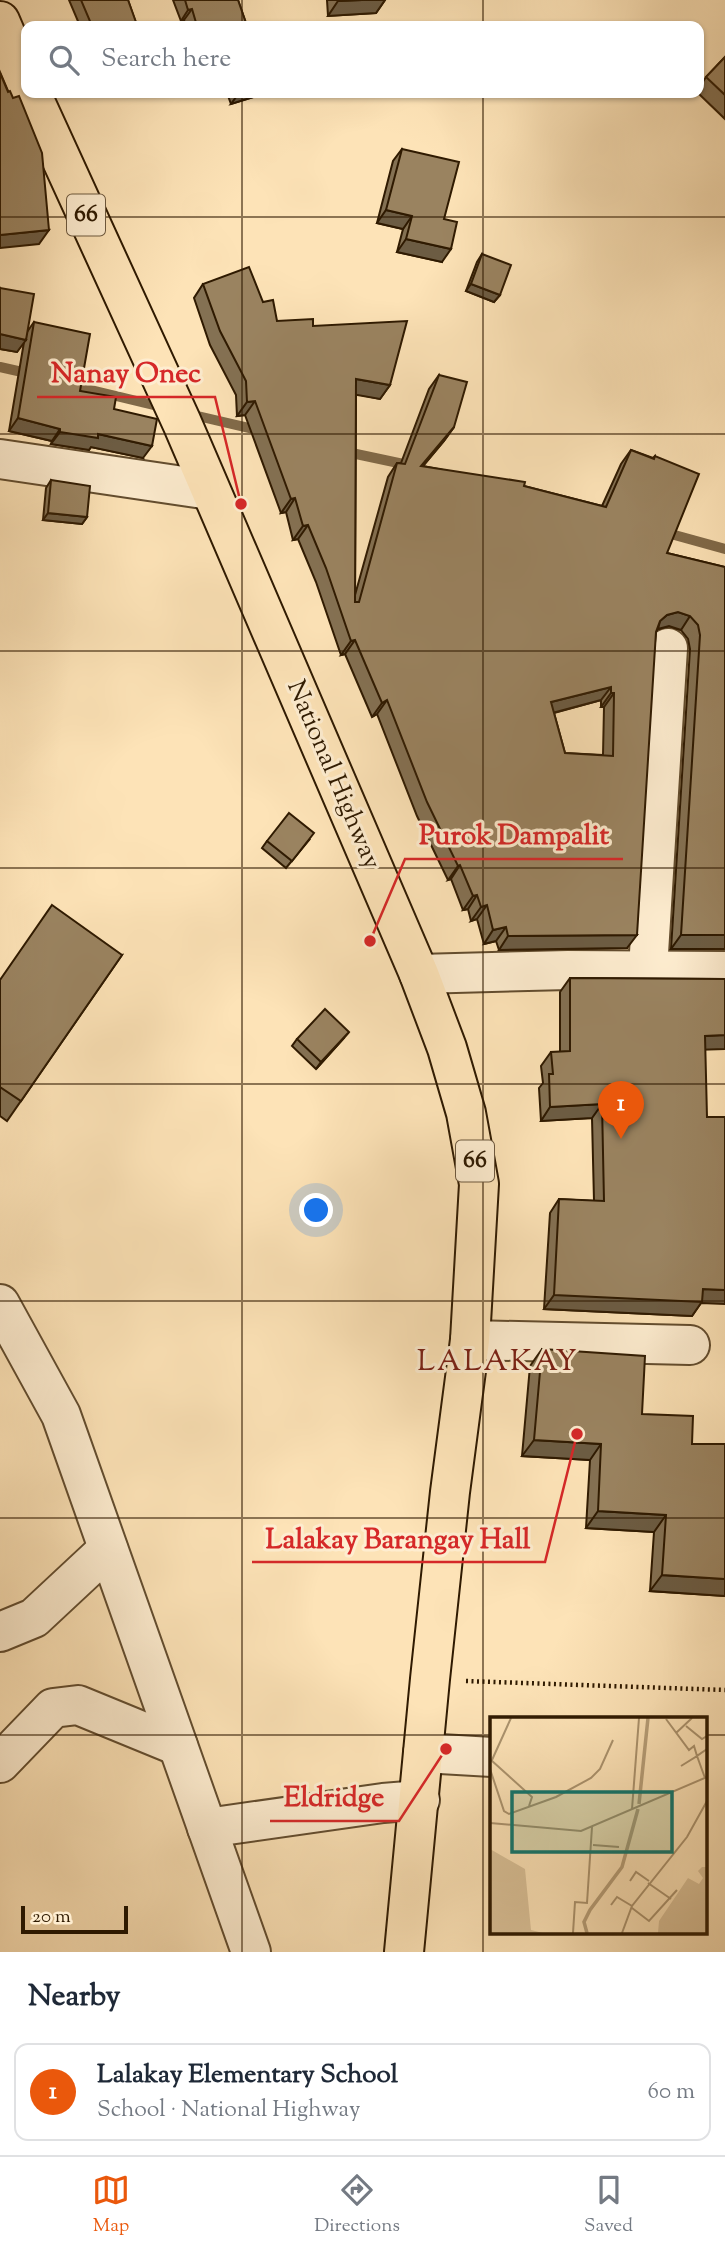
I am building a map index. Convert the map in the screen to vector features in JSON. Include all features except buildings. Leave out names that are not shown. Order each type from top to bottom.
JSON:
[{"type":"main road","points":[[0,20],[21,70]]},
{"type":"main road","name":"National Highway","points":[[33,98],[182,423],[419,974],[447,1048],[466,1113],[479,1184],[470,1340],[430,1679],[404,1952]]},
{"type":"street","points":[[0,459],[210,490]]},
{"type":"street","points":[[648,969],[668,648]]},
{"type":"street","points":[[419,974],[648,969],[725,971]]},
{"type":"street","points":[[0,1304],[61,1415],[250,1952]]},
{"type":"street","points":[[470,1340],[690,1345]]},
{"type":"street","points":[[0,1632],[34,1618],[108,1549]]},
{"type":"street","points":[[0,1763],[53,1708],[78,1705],[178,1746]]},
{"type":"street","points":[[423,1753],[490,1757]]},
{"type":"street","points":[[207,1828],[420,1800]]},
{"type":"path","points":[[430,1679],[725,1690]]},
{"type":"waterway","points":[[0,367],[31,374]]},
{"type":"waterway","points":[[66,384],[166,408]]},
{"type":"waterway","points":[[189,414],[262,431]]},
{"type":"waterway","points":[[342,451],[408,465]]},
{"type":"waterway","points":[[660,531],[725,549]]},
{"type":"place","name":"Nanay Onec","points":[[241,504]]},
{"type":"place","name":"Purok Dampalit","points":[[370,941]]},
{"type":"place","name":"Lalakay Elementary School","points":[[621,1139]]},
{"type":"place","name":"Lalakay Barangay Hall","points":[[577,1434]]},
{"type":"place","name":"Eldridge","points":[[446,1749]]},
{"type":"district","name":"LALAKAY","points":[[498,1362]]}]
